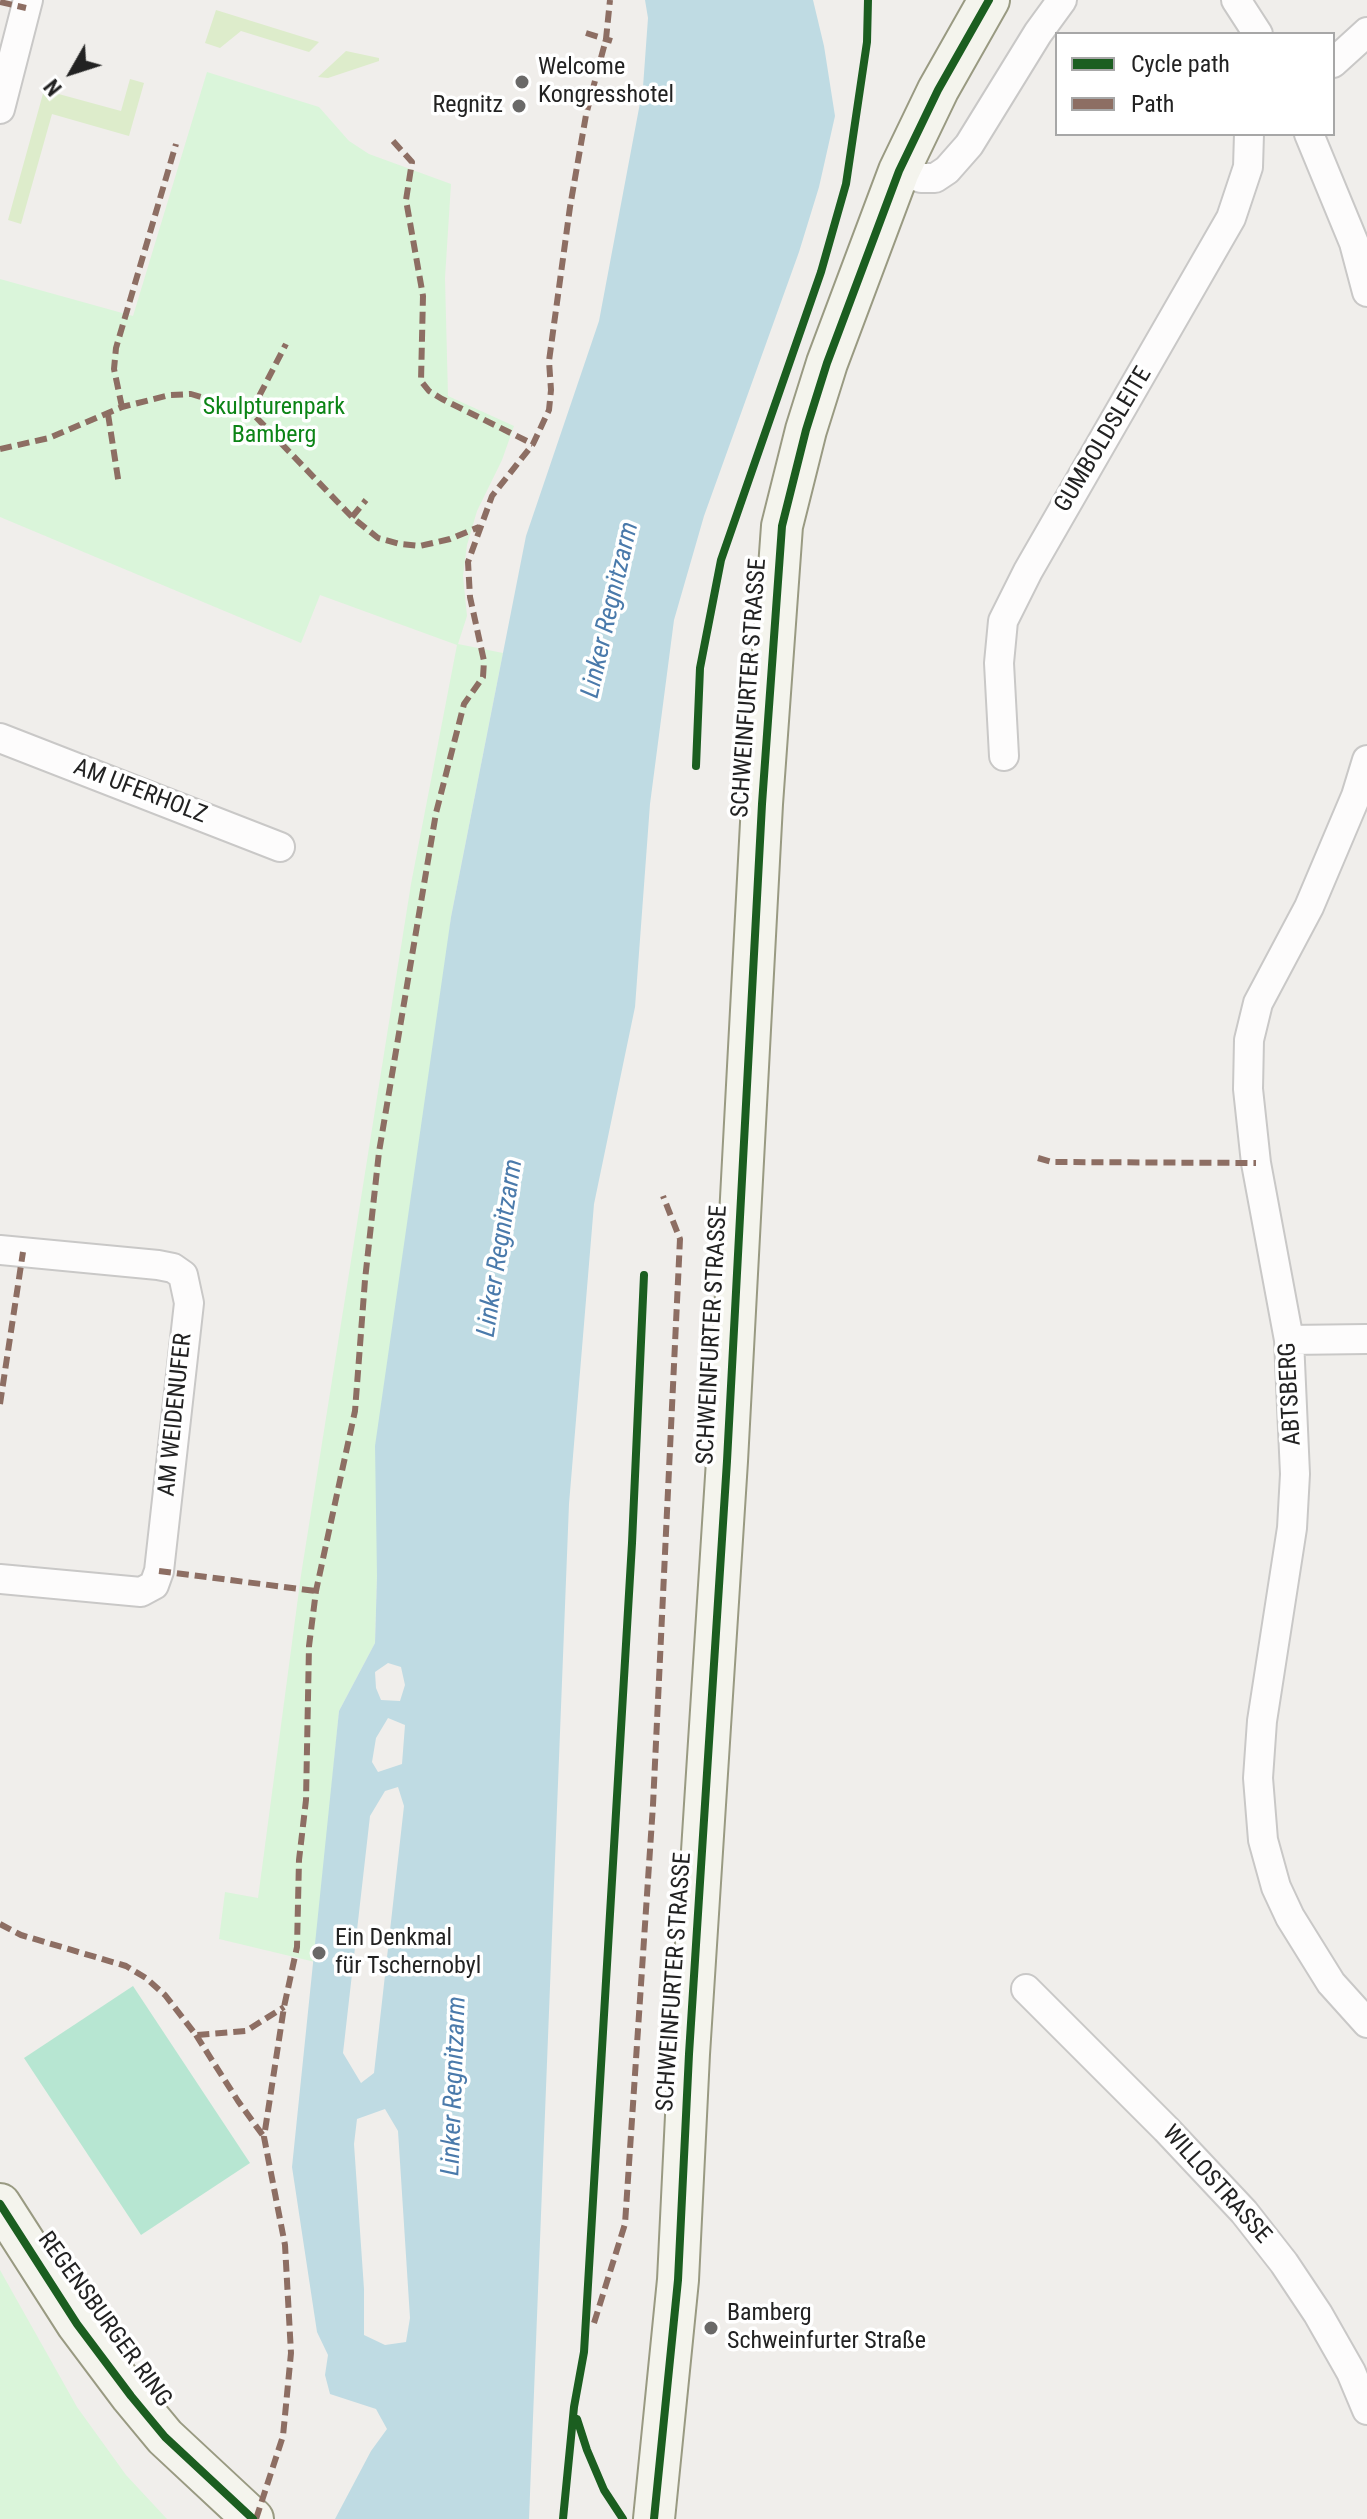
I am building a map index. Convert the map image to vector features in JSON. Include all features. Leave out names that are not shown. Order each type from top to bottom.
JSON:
[{"type":"street","points":[[0,109],[28,0]]},
{"type":"street","name":"SCHWEINFURTER STRASSE","points":[[654,2519],[678,2280],[689,2054],[727,1461],[761,820],[780,549],[791,489],[827,363],[899,171],[938,90],[989,0]]},
{"type":"street","points":[[899,171],[921,178],[935,178],[947,170],[969,145],[1062,0]]},
{"type":"street","points":[[1235,0],[1240,32]]},
{"type":"street","points":[[1235,0],[1257,32]]},
{"type":"street","points":[[1335,61],[1367,32]]},
{"type":"street","name":"GUMBOLDSLEITE","points":[[1004,756],[999,663],[1003,621],[1040,549],[1231,218],[1248,167],[1249,136]]},
{"type":"street","points":[[1310,136],[1354,243],[1367,292]]},
{"type":"street","name":"AM UFERHOLZ","points":[[0,738],[280,847]]},
{"type":"street","name":"ABTSBERG","points":[[1367,760],[1356,796],[1309,907],[1258,1003],[1249,1040],[1248,1089],[1256,1163],[1289,1340],[1295,1474],[1292,1528],[1262,1721],[1258,1778],[1263,1840],[1276,1887],[1290,1917],[1331,1983],[1367,2023]]},
{"type":"street","name":"AM WEIDENUFER","points":[[0,1250],[173,1268],[183,1275],[189,1303],[159,1571],[154,1585],[141,1592],[0,1579]]},
{"type":"street","points":[[1289,1340],[1367,1339]]},
{"type":"street","name":"WILLOSTRASSE","points":[[1026,1989],[1244,2212],[1284,2263],[1318,2314],[1351,2372],[1367,2410]]},
{"type":"street","name":"REGENSBURGER RING","points":[[0,2204],[77,2324],[122,2385],[165,2437],[252,2518]]},
{"type":"green space","points":[[216,10],[319,42],[309,52],[241,31],[220,48],[205,43]]},
{"type":"green space","points":[[346,51],[379,58],[379,61],[328,78],[318,77]]},
{"type":"green space","name":"Skulpturenpark Bamberg","points":[[207,72],[319,107],[349,141],[369,154],[451,184],[445,278],[448,396],[514,426],[502,460],[477,511],[467,545],[463,576],[467,616],[458,644],[503,653],[451,917],[377,1577],[375,1643],[339,1711],[315,1962],[219,1939],[225,1892],[258,1898],[301,1575],[411,884],[457,645],[320,595],[301,643],[0,517],[0,279],[133,316]]},
{"type":"green space","points":[[130,79],[144,83],[129,136],[52,114],[21,224],[8,220],[44,90],[121,111]]},
{"type":"green space","points":[[133,1986],[250,2163],[141,2235],[24,2058]]},
{"type":"green space","points":[[0,2270],[77,2407],[126,2475],[167,2519],[0,2519]]},
{"type":"water","name":"Linker Regnitzarm","points":[[645,0],[813,0],[835,116],[819,187],[799,252],[704,516],[674,620],[650,804],[635,1007],[594,1204],[569,1504],[529,2519],[335,2519],[371,2451],[387,2429],[376,2409],[330,2394],[325,2375],[328,2355],[317,2332],[292,2167],[339,1711],[375,1643],[375,1446],[451,917],[526,536],[599,321],[643,87],[648,18]],"holes":[[[388,1663],[401,1667],[405,1685],[400,1701],[381,1700],[375,1672]],[[388,1718],[405,1725],[402,1764],[378,1772],[372,1762],[376,1738]],[[398,1787],[404,1806],[374,2073],[361,2083],[343,2053],[370,1816],[385,1791]],[[385,2109],[398,2131],[410,2318],[406,2342],[385,2345],[364,2335],[364,2289],[354,2144],[357,2119]]]},
{"type":"marked path","points":[[256,2519],[283,2436],[291,2353],[285,2245],[264,2137],[284,2007],[297,1947],[299,1860],[306,1800],[309,1646],[316,1591],[355,1411],[379,1152],[436,813],[464,704],[483,677],[484,661],[470,597],[468,562],[492,496],[533,444],[549,410],[549,361],[570,207],[586,115],[606,39],[610,0]]},
{"type":"marked path","points":[[0,2],[26,8]]},
{"type":"marked path","points":[[586,33],[612,41]]},
{"type":"marked path","points":[[393,141],[412,162],[406,200],[423,296],[421,381],[442,399],[533,444]]},
{"type":"marked path","points":[[122,407],[114,369],[116,348],[176,144]]},
{"type":"marked path","points":[[251,412],[286,344]]},
{"type":"marked path","points":[[0,449],[49,438],[122,407],[170,395],[191,394],[251,412],[352,517],[378,538],[420,546],[450,539],[479,527]]},
{"type":"marked path","points":[[108,414],[119,485]]},
{"type":"marked path","points":[[352,517],[366,500]]},
{"type":"marked path","points":[[1038,1158],[1052,1162],[1256,1163]]},
{"type":"marked path","points":[[594,2323],[625,2224],[653,1805],[680,1239],[663,1196]]},
{"type":"marked path","points":[[0,1404],[23,1252]]},
{"type":"marked path","points":[[159,1571],[316,1591]]},
{"type":"marked path","points":[[0,1924],[21,1935],[126,1966],[165,1995],[196,2035],[246,2031],[284,2007]]},
{"type":"marked path","points":[[196,2035],[264,2137]]},
{"type":"cycle path","points":[[696,766],[700,668],[721,560],[821,272],[846,184],[867,42],[868,0]]},
{"type":"cycle path","points":[[654,2519],[678,2280],[762,804],[782,526],[806,430],[827,363],[899,171],[938,90],[989,0]]},
{"type":"cycle path","points":[[563,2519],[574,2407],[584,2352],[632,1543],[644,1275]]},
{"type":"cycle path","points":[[0,2204],[77,2324],[131,2396],[165,2437],[253,2519]]},
{"type":"cycle path","points":[[577,2419],[604,2490],[623,2519]]},
{"type":"place","name":"Welcome Kongresshotel","points":[[522,82]]},
{"type":"place","name":"Regnitz","points":[[519,106]]},
{"type":"place","name":"Ein Denkmal für Tschernobyl","points":[[319,1953]]},
{"type":"place","name":"Bamberg Schweinfurter Straße","points":[[711,2328]]}]
